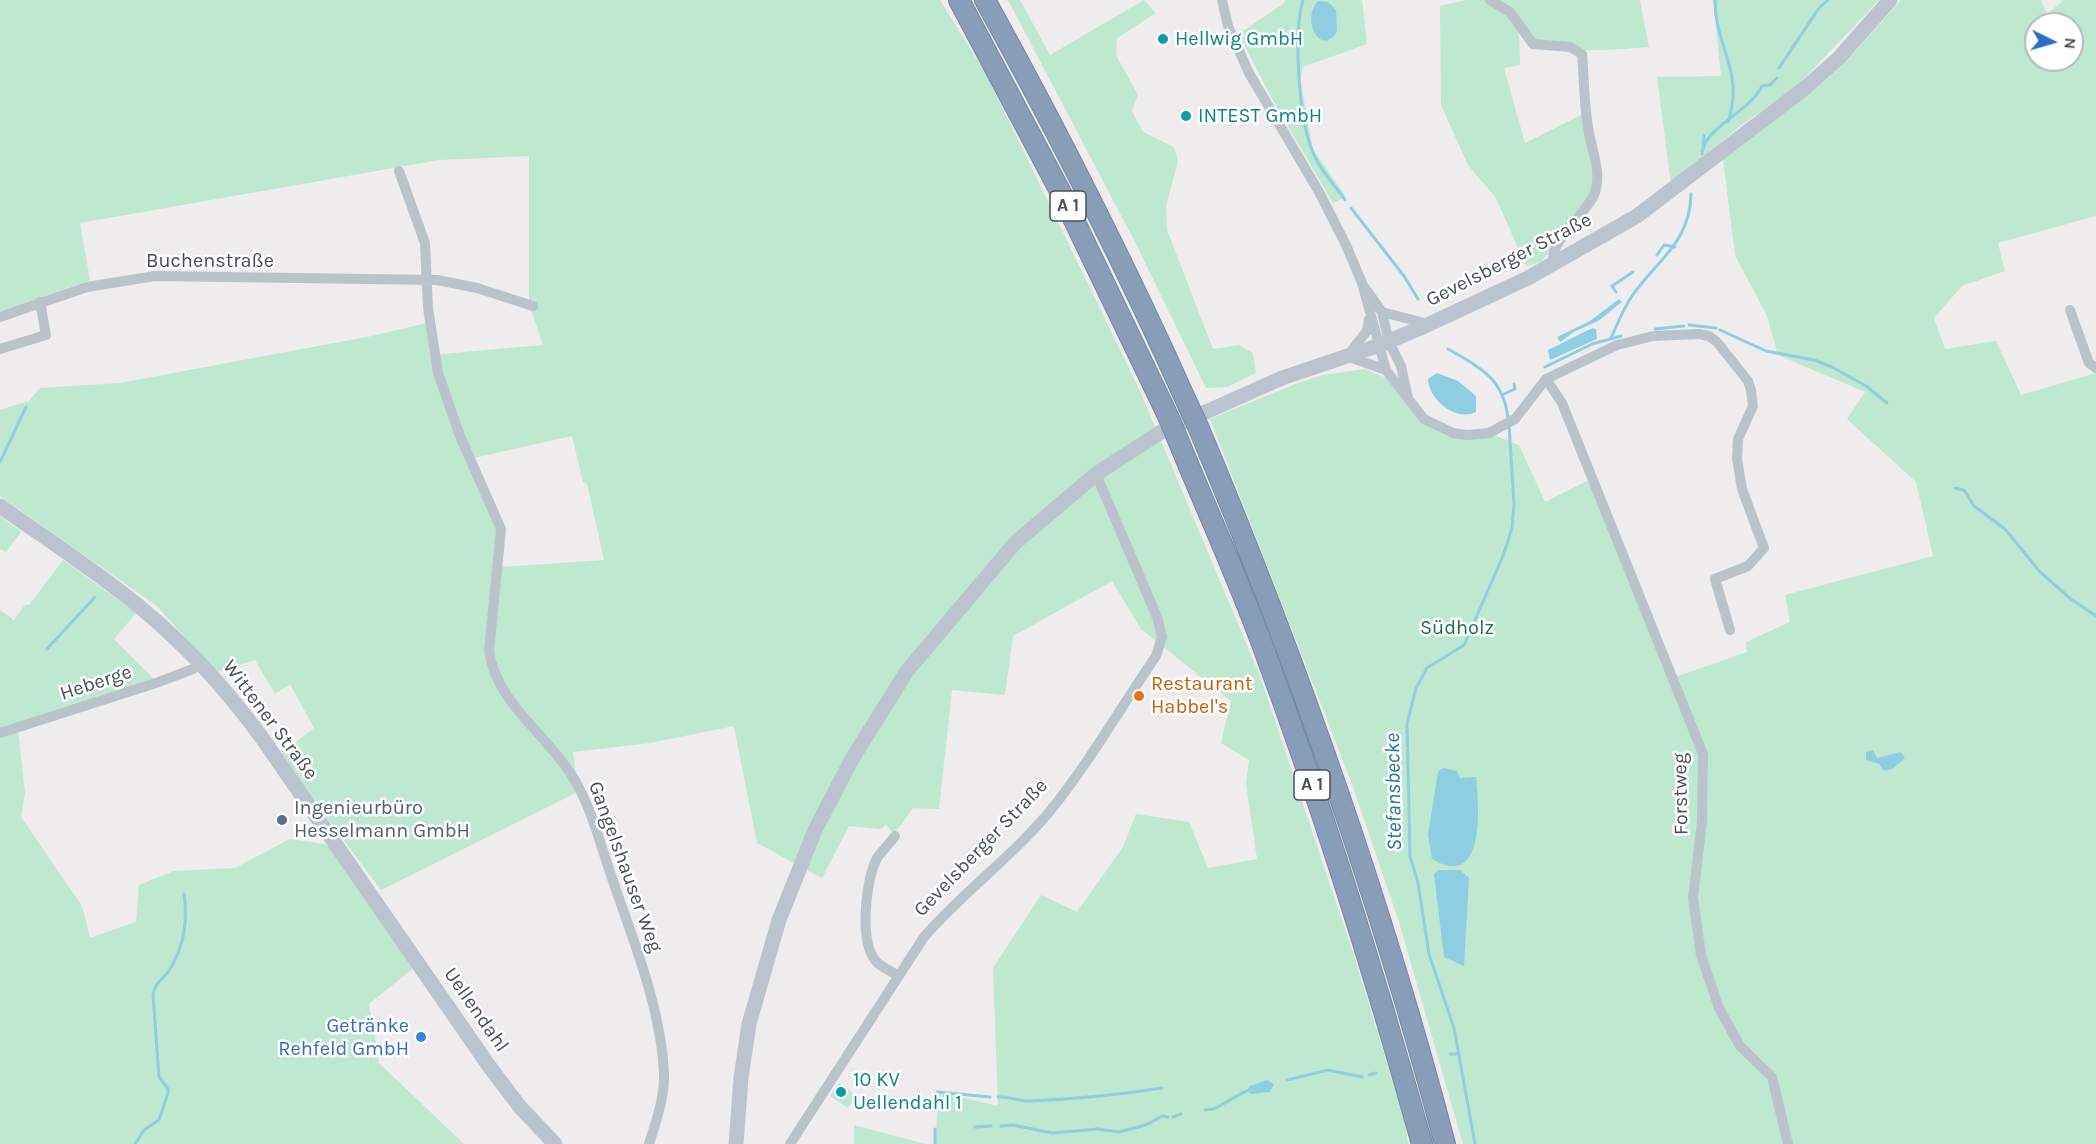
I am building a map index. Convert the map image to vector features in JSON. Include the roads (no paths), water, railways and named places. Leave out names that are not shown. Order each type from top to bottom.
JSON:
[{"type":"highway","name":"A 1","points":[[958,0],[1067,203],[1168,416],[1261,641],[1303,756],[1366,952],[1422,1144]]},
{"type":"highway","name":"A 1","points":[[985,0],[1053,124],[1131,278],[1197,424],[1258,569],[1322,740],[1391,950],[1445,1144]]},
{"type":"main road","name":"Gevelsberger Straße","points":[[736,1144],[746,1039],[764,966],[815,830],[847,769],[908,671],[992,569],[1038,522],[1095,474],[1161,432],[1202,411],[1282,378],[1385,343],[1430,324],[1554,264],[1637,216],[1780,109],[1839,58],[1890,0]]},
{"type":"main road","name":"Wittener Straße","points":[[0,506],[139,606],[200,663],[244,714],[370,894]]},
{"type":"main road","name":"Uellendahl","points":[[370,894],[489,1066],[520,1107],[555,1144]]},
{"type":"street","points":[[1222,0],[1228,26],[1249,73],[1329,209],[1362,283],[1382,312],[1386,370]]},
{"type":"street","points":[[1490,0],[1510,12],[1533,44],[1570,47],[1582,54],[1587,127],[1598,179],[1595,193],[1586,208],[1556,245],[1554,264]]},
{"type":"street","name":"Gangelshauser Weg","points":[[399,171],[424,238],[428,308],[438,373],[460,436],[501,529],[489,651],[492,669],[511,702],[562,761],[584,796],[648,987],[663,1062],[664,1083],[650,1144]]},
{"type":"street","name":"Buchenstraße","points":[[0,317],[87,287],[155,276],[427,280]]},
{"type":"street","points":[[427,280],[477,288],[533,306]]},
{"type":"street","points":[[1362,283],[1370,317],[1401,366],[1408,398]]},
{"type":"street","points":[[0,349],[46,335],[39,302]]},
{"type":"street","points":[[2070,310],[2089,363],[2096,368]]},
{"type":"street","points":[[1382,312],[1430,324]]},
{"type":"street","points":[[1370,317],[1367,331],[1347,356],[1386,370],[1424,419],[1453,433],[1480,434],[1504,426],[1515,419],[1546,379],[1617,345],[1653,336],[1699,334],[1717,342],[1748,381],[1753,406],[1738,439],[1737,459],[1742,489],[1764,548],[1748,566],[1715,579],[1730,630]]},
{"type":"street","name":"Forstweg","points":[[1546,379],[1562,403],[1703,754],[1702,821],[1693,898],[1701,955],[1719,1008],[1740,1046],[1772,1077],[1788,1144]]},
{"type":"street","name":"Gevelsberger Straße","points":[[790,1144],[924,937],[950,907],[988,874],[1050,811],[1156,656],[1162,637],[1157,617],[1095,474]]},
{"type":"street","name":"Heberge","points":[[0,733],[156,683],[193,669],[200,663]]},
{"type":"street","points":[[895,836],[878,857],[873,870],[868,888],[866,925],[868,945],[876,961],[898,975]]},
{"type":"water","points":[[1318,1],[1328,2],[1336,10],[1337,31],[1325,41],[1315,34],[1312,26],[1313,9]]},
{"type":"water","points":[[1619,299],[1622,302],[1598,321],[1574,332],[1560,342],[1557,337],[1590,321]]},
{"type":"water","points":[[1593,328],[1596,329],[1597,339],[1550,360],[1548,350]]},
{"type":"water","points":[[1437,373],[1458,381],[1476,396],[1476,412],[1460,414],[1438,401],[1428,379]]},
{"type":"water","points":[[1873,750],[1877,758],[1901,752],[1905,758],[1892,769],[1884,771],[1879,764],[1866,760],[1866,752]]},
{"type":"water","points":[[1443,768],[1457,771],[1460,778],[1476,777],[1477,790],[1478,825],[1475,841],[1470,855],[1462,864],[1450,866],[1432,859],[1428,835],[1438,772]]},
{"type":"water","points":[[1438,870],[1460,870],[1469,878],[1464,966],[1444,957],[1434,874]]},
{"type":"water","points":[[1267,1080],[1274,1084],[1270,1092],[1251,1094],[1246,1091],[1250,1086]]},
{"type":"waterway","name":"Stefansbecke","points":[[1303,0],[1298,33],[1298,54],[1307,136],[1318,163],[1345,200]]},
{"type":"waterway","points":[[1715,0],[1719,32],[1728,60],[1733,88],[1728,122]]},
{"type":"waterway","points":[[1779,68],[1819,8],[1828,0]]},
{"type":"waterway","points":[[1702,154],[1705,144],[1719,127],[1748,104],[1762,86],[1770,85],[1777,78]]},
{"type":"waterway","points":[[1703,145],[1704,135]]},
{"type":"waterway","points":[[1611,338],[1632,296],[1670,250],[1685,226],[1691,194]]},
{"type":"waterway","name":"Stefansbecke","points":[[1351,208],[1404,276],[1418,299]]},
{"type":"waterway","points":[[1657,255],[1664,245],[1675,247]]},
{"type":"waterway","points":[[1616,292],[1612,286],[1633,272]]},
{"type":"waterway","points":[[1689,325],[1716,328]]},
{"type":"waterway","points":[[1655,329],[1684,326]]},
{"type":"waterway","points":[[1720,330],[1766,351],[1814,360],[1832,367],[1866,386],[1887,403]]},
{"type":"waterway","points":[[1545,367],[1592,344],[1621,336]]},
{"type":"waterway","name":"Stefansbecke","points":[[1448,349],[1471,362],[1496,384],[1505,404],[1508,418]]},
{"type":"waterway","points":[[1504,394],[1515,389],[1514,384]]},
{"type":"waterway","points":[[0,462],[26,407]]},
{"type":"waterway","name":"Stefansbecke","points":[[1475,1144],[1454,1028],[1429,954],[1418,883],[1410,856],[1407,724],[1416,688],[1427,668],[1464,645],[1503,556],[1512,528],[1514,504],[1509,425]]},
{"type":"waterway","points":[[1955,488],[1964,490],[1974,506],[2005,529],[2040,572],[2071,599],[2096,616]]},
{"type":"waterway","points":[[47,649],[95,597]]},
{"type":"waterway","points":[[135,1144],[144,1130],[159,1120],[168,1093],[168,1089],[159,1077],[153,995],[178,954],[185,925],[184,894]]},
{"type":"waterway","points":[[1450,1054],[1459,1054]]},
{"type":"waterway","points":[[1287,1080],[1328,1070],[1362,1077]]},
{"type":"waterway","points":[[1369,1075],[1376,1073]]},
{"type":"waterway","points":[[998,1097],[1026,1101],[1046,1100],[1112,1095],[1162,1088]]},
{"type":"waterway","points":[[1205,1110],[1214,1109],[1246,1091]]},
{"type":"waterway","points":[[937,1092],[990,1097]]},
{"type":"waterway","points":[[1173,1117],[1181,1114]]},
{"type":"waterway","points":[[1001,1126],[1013,1125],[1052,1133],[1098,1129],[1119,1132],[1146,1125],[1162,1116],[1168,1117]]},
{"type":"waterway","points":[[975,1127],[991,1126]]},
{"type":"waterway","points":[[935,1129],[935,1144]]},
{"type":"place","name":"Hellwig GmbH","points":[[1163,39]]},
{"type":"place","name":"INTEST GmbH","points":[[1186,116]]},
{"type":"place","name":"Restaurant Habbel's","points":[[1139,696]]},
{"type":"place","name":"Ingenieurbüro Hesselmann GmbH","points":[[282,820]]},
{"type":"place","name":"Getränke Rehfeld GmbH","points":[[421,1037]]},
{"type":"place","name":"10 KV Uellendahl 1","points":[[841,1092]]},
{"type":"park label","name":"Südholz","points":[[1457,628]]}]
